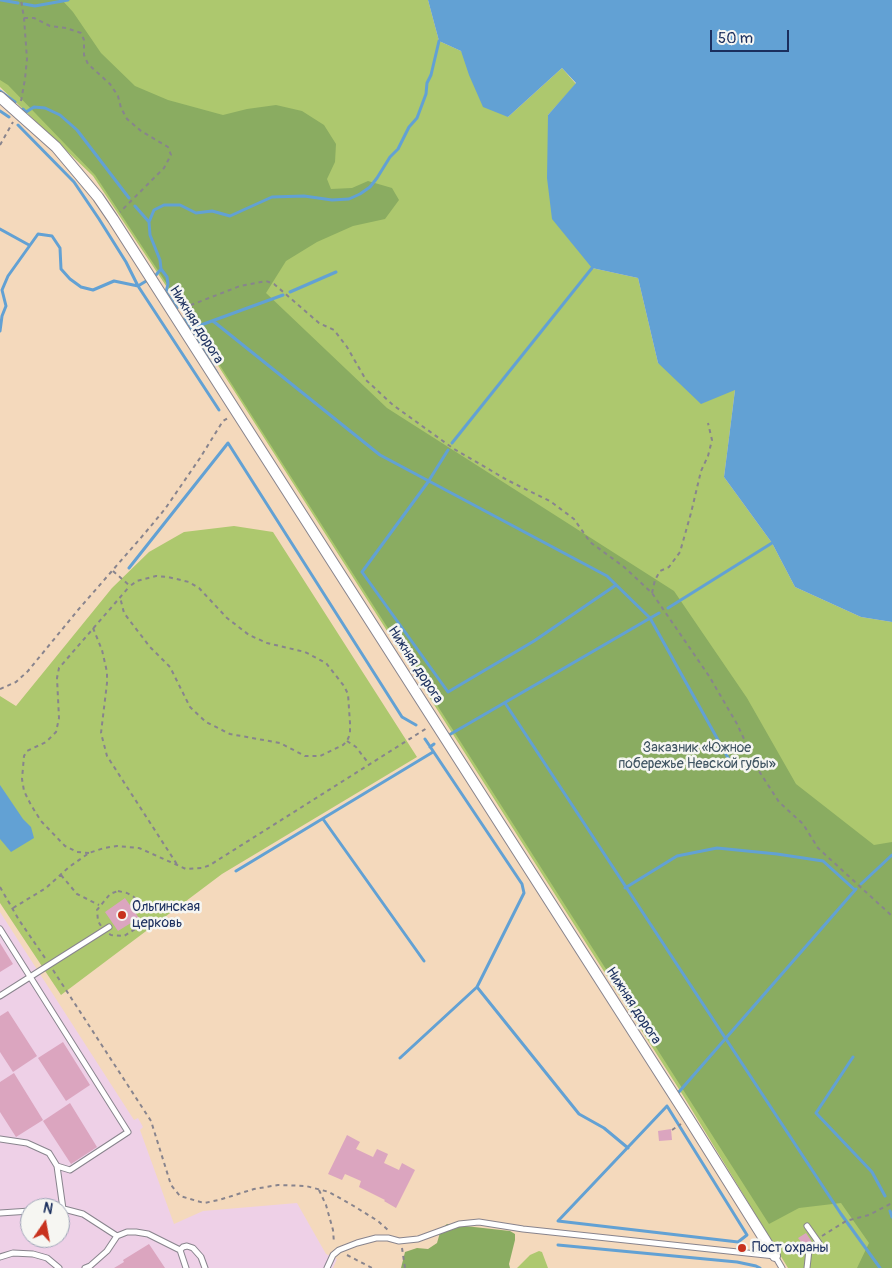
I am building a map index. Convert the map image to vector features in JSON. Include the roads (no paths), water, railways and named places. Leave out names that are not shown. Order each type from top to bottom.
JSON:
[{"type":"street","name":"Нижняя дорога","points":[[0,97],[56,147],[74,166],[113,219],[689,1119],[774,1256]]},
{"type":"lane","points":[[0,929],[128,1132]]},
{"type":"lane","points":[[0,996],[107,929]]},
{"type":"lane","points":[[57,1166],[70,1170],[135,1128]]},
{"type":"lane","points":[[0,1139],[27,1143],[49,1152],[57,1166],[60,1198]]},
{"type":"lane","points":[[70,1210],[83,1214],[117,1236]]},
{"type":"lane","points":[[0,1213],[20,1212]]},
{"type":"lane","points":[[327,1268],[333,1255],[339,1250],[376,1238],[388,1238],[399,1241],[418,1239],[459,1224],[480,1222],[522,1229],[774,1256]]},
{"type":"lane","points":[[807,1226],[819,1243],[809,1250],[807,1268]]},
{"type":"lane","points":[[85,1268],[107,1251],[117,1236],[127,1232],[148,1234],[180,1250],[186,1268]]},
{"type":"lane","points":[[180,1250],[187,1246],[193,1248],[201,1257],[205,1268]]},
{"type":"lane","points":[[0,1257],[13,1252],[33,1254],[47,1258],[60,1267]]},
{"type":"lane","name":"Нижняя дорога","points":[[774,1256],[782,1268]]},
{"type":"water","points":[[428,0],[892,0],[892,622],[861,617],[795,587],[772,543],[724,477],[735,390],[701,404],[658,363],[638,278],[592,268],[552,219],[547,178],[548,115],[576,83],[562,68],[508,117],[483,107],[461,51],[439,41]]},
{"type":"water","points":[[0,785],[23,819],[31,827],[34,838],[11,852],[0,839]]},
{"type":"waterway","points":[[1,0],[18,3]]},
{"type":"waterway","points":[[24,4],[35,6],[68,0]]},
{"type":"waterway","points":[[0,331],[2,316],[6,306],[2,290],[8,276],[38,234],[52,236],[60,248],[61,269],[81,287],[93,290],[114,281],[138,286],[156,275],[161,269],[160,260],[150,235],[149,222],[154,210],[164,205],[180,205],[196,213],[212,211],[230,216],[272,197],[304,196],[332,200],[349,199],[360,194],[370,187],[377,178],[390,157],[398,149],[409,127],[417,118],[426,94],[427,83],[431,75],[439,41]]},
{"type":"waterway","points":[[0,91],[15,102]]},
{"type":"waterway","points":[[23,109],[26,112],[34,107],[45,108],[60,115],[77,130],[129,198]]},
{"type":"waterway","points":[[0,111],[9,117]]},
{"type":"waterway","points":[[18,125],[74,182],[126,262],[138,286],[219,410]]},
{"type":"waterway","points":[[135,206],[149,222]]},
{"type":"waterway","points":[[0,229],[29,245]]},
{"type":"waterway","points":[[452,443],[592,268]]},
{"type":"waterway","points":[[161,269],[167,277],[166,292],[177,308]]},
{"type":"waterway","points":[[290,292],[336,272]]},
{"type":"waterway","points":[[190,329],[283,295]]},
{"type":"waterway","points":[[184,319],[217,373]]},
{"type":"waterway","points":[[213,321],[380,455],[607,576],[650,618],[732,765]]},
{"type":"waterway","points":[[129,568],[228,443],[402,717],[416,725]]},
{"type":"waterway","points":[[448,450],[428,482],[362,572],[448,692],[534,641],[616,585]]},
{"type":"waterway","points":[[668,608],[772,543]]},
{"type":"waterway","points":[[449,735],[659,613]]},
{"type":"waterway","points":[[505,703],[841,1214],[880,1268]]},
{"type":"waterway","points":[[400,1058],[477,987],[524,893],[522,884],[425,739]]},
{"type":"waterway","points":[[430,747],[434,744]]},
{"type":"waterway","points":[[236,871],[433,752]]},
{"type":"waterway","points":[[323,819],[424,961]]},
{"type":"waterway","points":[[625,888],[677,856],[717,848],[823,861],[855,890]]},
{"type":"waterway","points":[[861,884],[892,855]]},
{"type":"waterway","points":[[678,1093],[856,889]]},
{"type":"waterway","points":[[477,987],[579,1114],[604,1128],[628,1148]]},
{"type":"waterway","points":[[853,1057],[816,1113],[872,1172],[885,1196]]},
{"type":"waterway","points":[[667,1106],[747,1235],[738,1242],[558,1221],[667,1106]]},
{"type":"waterway","points":[[890,1211],[892,1217]]},
{"type":"waterway","points":[[558,1245],[737,1262],[760,1268]]},
{"type":"place","name":"Ольгинская церковь","points":[[122,915]]},
{"type":"place","name":"Пост охраны","points":[[742,1248]]},
{"type":"park label","name":"Заказник «Южное побережье Невской губы»","points":[[697,756]]}]
